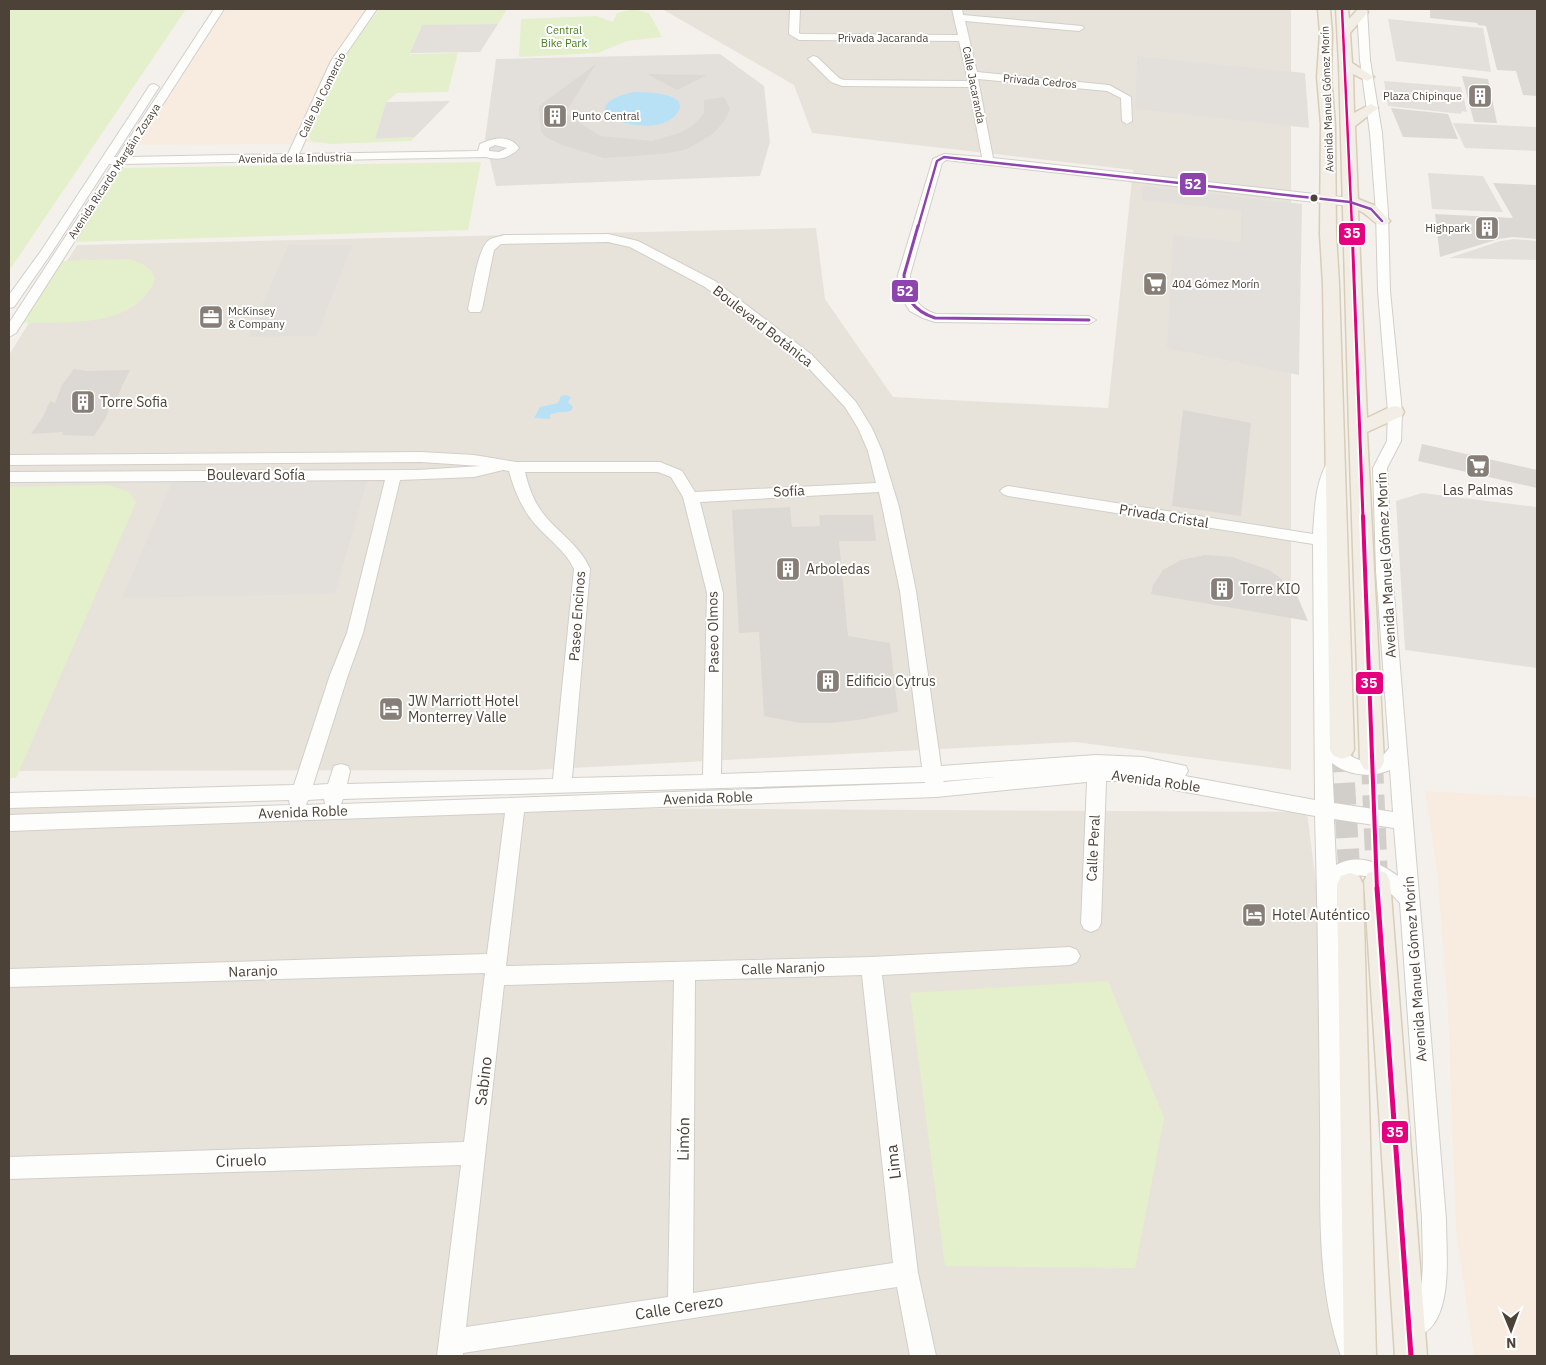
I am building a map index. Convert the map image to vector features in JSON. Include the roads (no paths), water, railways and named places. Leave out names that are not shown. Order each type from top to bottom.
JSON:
[{"type":"main road","name":"Avenida Manuel Gómez Morín","points":[[1324,9],[1326,33],[1324,77],[1328,124],[1328,234],[1332,284],[1342,750]]},
{"type":"main road","name":"Avenida Manuel Gómez Morín","points":[[1342,9],[1346,65],[1358,429],[1372,762]]},
{"type":"main road","points":[[1343,32],[1348,30],[1362,10]]},
{"type":"main road","points":[[1346,65],[1367,77]]},
{"type":"main road","points":[[1348,124],[1371,108]]},
{"type":"main road","points":[[1350,202],[1367,207],[1382,220]]},
{"type":"main road","points":[[1358,429],[1395,412]]},
{"type":"main road","name":"Avenida Manuel Gómez Morín","points":[[1352,884],[1410,1342]]},
{"type":"main road","name":"Avenida Manuel Gómez Morín","points":[[1352,884],[1360,1356]]},
{"type":"street","points":[[182,46],[208,9]]},
{"type":"street","name":"Avenida Ricardo Margáin Zozaya","points":[[9,332],[219,9]]},
{"type":"street","name":"Calle Del Comercio","points":[[294,154],[336,61],[372,9]]},
{"type":"street","name":"Privada Jacaranda","points":[[795,9],[794,34],[803,37],[964,38]]},
{"type":"street","name":"Avenida Manuel Gómez Morín","points":[[1362,10],[1367,77],[1376,133],[1382,220],[1384,291],[1395,412],[1394,441],[1380,468],[1384,571],[1434,1219],[1431,1296],[1428,1309],[1410,1342]]},
{"type":"street","points":[[958,14],[1079,28]]},
{"type":"street","name":"Calle Jacaranda","points":[[958,14],[973,79],[988,161]]},
{"type":"street","points":[[813,58],[834,80],[842,83],[973,79]]},
{"type":"street","name":"Avenida Ricardo Margáin Zozaya","points":[[9,304],[46,252],[111,150],[162,76]]},
{"type":"street","name":"Privada Cedros","points":[[973,79],[1109,88],[1126,97],[1127,121]]},
{"type":"street","name":"Avenida de la Industria","points":[[104,162],[294,154],[487,149]]},
{"type":"street","name":"Avenida de la Industria","points":[[111,150],[294,154]]},
{"type":"street","points":[[1089,320],[935,318],[926,316],[912,306],[907,299],[903,285],[904,275],[934,163],[940,158],[948,156],[1350,202]]},
{"type":"street","name":"Boulevard Botánica","points":[[475,309],[490,244],[504,239],[608,238],[634,244],[710,284],[807,358],[852,405],[875,451],[886,487],[908,591],[927,743],[935,782]]},
{"type":"street","name":"Boulevard Sofía","points":[[9,460],[421,457],[474,460],[509,466],[660,467],[677,474],[688,491]]},
{"type":"street","name":"Avenida Manuel Gómez Morín","points":[[1336,459],[1324,485],[1321,540],[1322,739],[1324,803],[1352,884],[1333,1222],[1336,1278],[1344,1328],[1354,1356]]},
{"type":"street","name":"Boulevard Sofía","points":[[9,477],[394,474],[474,472],[509,466]]},
{"type":"street","name":"Paseo Encinos","points":[[509,466],[535,514],[556,538],[577,556],[582,569],[562,786]]},
{"type":"street","points":[[295,812],[306,772],[354,632],[394,474]]},
{"type":"street","name":"Sofía","points":[[688,491],[886,487]]},
{"type":"street","name":"Paseo Olmos","points":[[688,491],[714,592],[712,782]]},
{"type":"street","name":"Privada Cristal","points":[[1008,491],[1321,540]]},
{"type":"street","points":[[1322,739],[1339,759],[1355,766],[1372,767],[1384,765],[1389,762],[1397,750]]},
{"type":"street","name":"Avenida Roble","points":[[9,800],[712,782],[935,782],[1096,762],[1126,762],[1324,803]]},
{"type":"street","points":[[330,811],[341,771]]},
{"type":"street","name":"Avenida Roble","points":[[9,823],[515,806],[1096,774],[1126,774],[1402,815]]},
{"type":"street","name":"Calle Peral","points":[[1090,923],[1096,774]]},
{"type":"street","name":"Sabino","points":[[451,1349],[515,806]]},
{"type":"street","points":[[1352,884],[1338,873],[1343,870],[1358,868],[1370,869],[1388,878],[1410,901]]},
{"type":"street","name":"Calle Naranjo","points":[[496,970],[685,971],[870,966],[1070,956]]},
{"type":"street","name":"Lima","points":[[870,966],[906,1272],[923,1356]]},
{"type":"street","name":"Naranjo","points":[[9,978],[496,970]]},
{"type":"street","name":"Limón","points":[[680,1306],[685,971]]},
{"type":"street","name":"Ciruelo","points":[[9,1168],[474,1153]]},
{"type":"street","name":"Calle Cerezo","points":[[451,1349],[680,1306],[906,1272]]},
{"type":"water","points":[[633,92],[664,94],[672,97],[680,105],[678,112],[667,121],[652,125],[635,125],[620,121],[609,115],[605,107],[612,99]]},
{"type":"water","points":[[561,396],[571,397],[568,402],[573,407],[571,411],[550,415],[550,419],[534,418],[540,407],[558,403]]},
{"type":"tunnel","points":[[1342,750],[1350,884]]},
{"type":"tunnel","points":[[1372,762],[1377,881]]},
{"type":"place","name":"Plaza Chipinque","points":[[1480,96]]},
{"type":"place","name":"Punto Central","points":[[555,116]]},
{"type":"place","name":"Highpark","points":[[1487,228]]},
{"type":"place","name":"404 Gómez Morín","points":[[1155,284]]},
{"type":"place","name":"McKinsey & Company","points":[[211,317]]},
{"type":"place","name":"Torre Sofia","points":[[83,402]]},
{"type":"place","name":"Las Palmas","points":[[1478,466]]},
{"type":"place","name":"Arboledas","points":[[788,569]]},
{"type":"place","name":"Torre KIO","points":[[1222,589]]},
{"type":"place","name":"Edificio Cytrus","points":[[828,681]]},
{"type":"place","name":"JW Marriott Hotel Monterrey Valle","points":[[391,709]]},
{"type":"place","name":"Hotel Auténtico","points":[[1254,915]]},
{"type":"park label","name":"Central Bike Park","points":[[564,36]]}]
